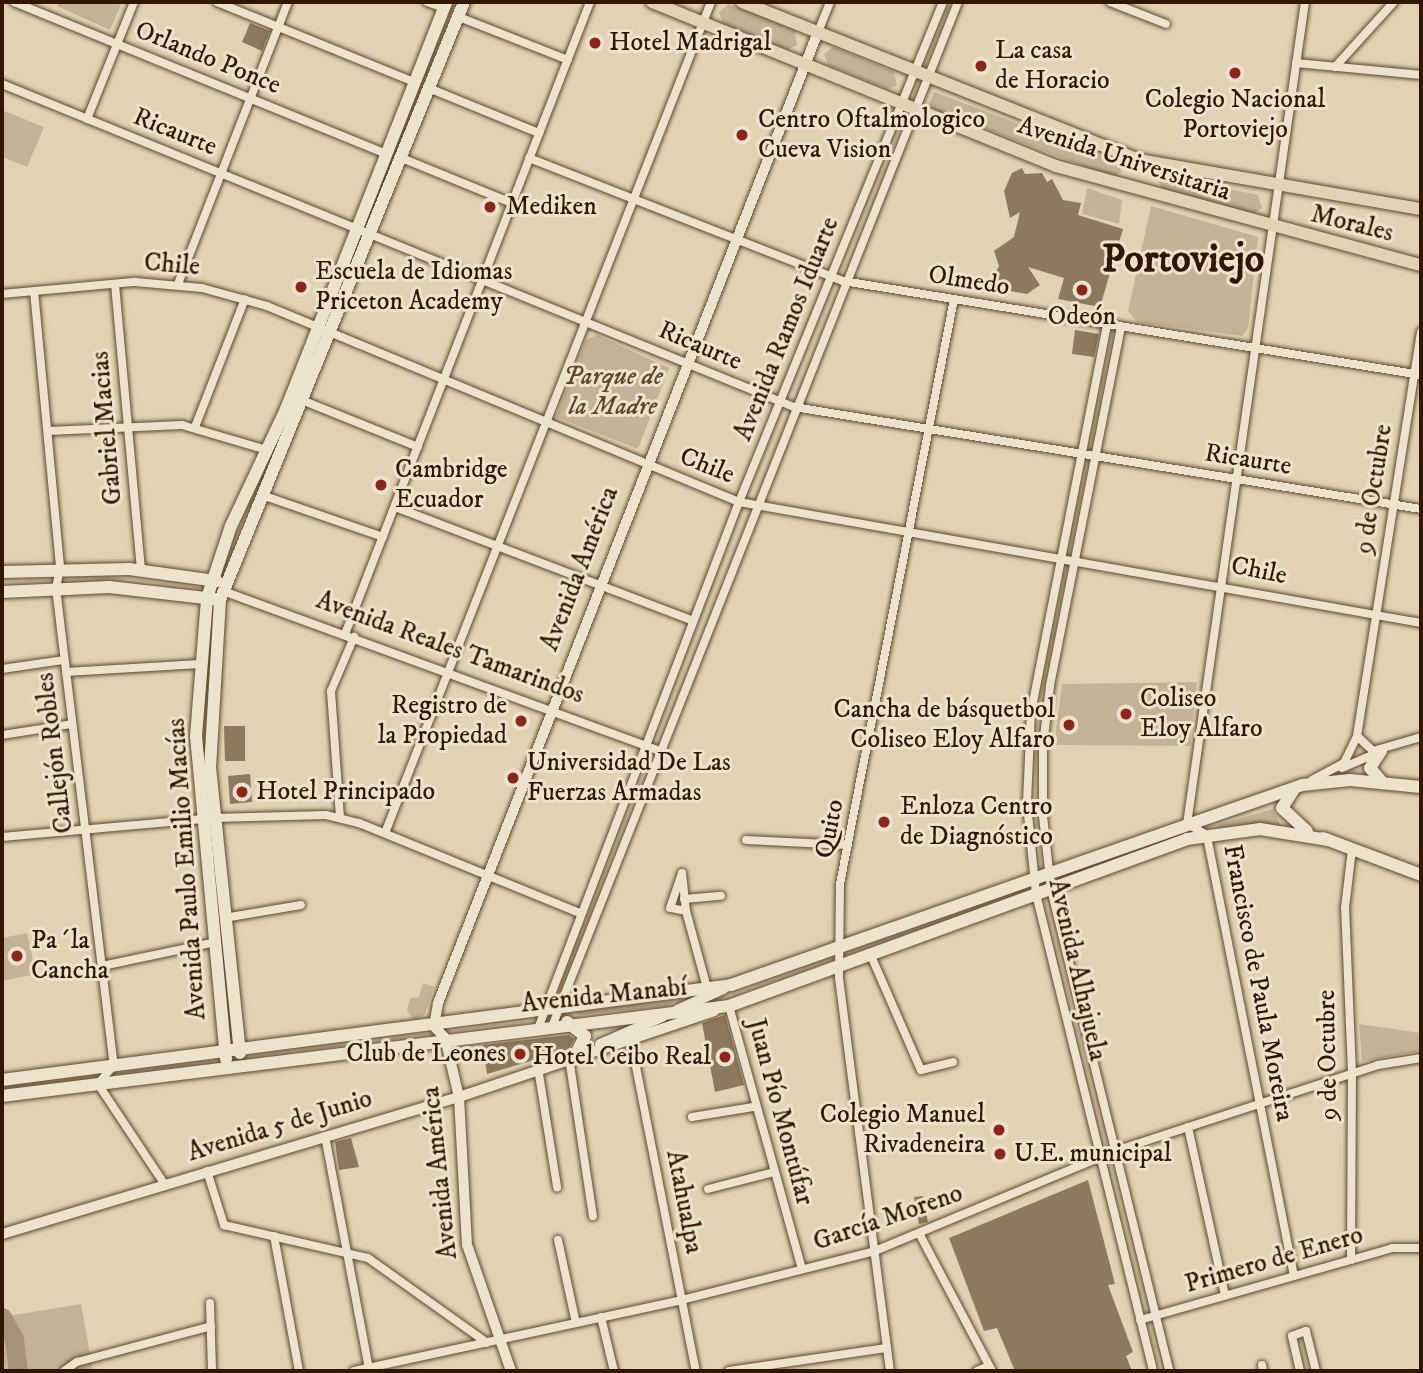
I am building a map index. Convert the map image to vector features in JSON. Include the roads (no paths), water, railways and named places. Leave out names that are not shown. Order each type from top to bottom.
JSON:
[{"type":"main road","name":"Avenida Paulo Emilio Macías","points":[[242,1064],[214,818],[209,720],[217,590],[333,333],[464,2]]},
{"type":"main road","name":"Avenida Universitaria","points":[[652,2],[1096,179],[1272,228]]},
{"type":"main road","name":"Avenida Universitaria","points":[[742,2],[1129,157],[1278,188],[1421,209]]},
{"type":"main road","name":"Avenida Paulo Emilio Macías","points":[[227,1066],[211,943],[200,819],[195,736],[200,664],[217,590],[267,450],[358,229],[445,5]]},
{"type":"main road","name":"Morales","points":[[1272,228],[1421,265]]},
{"type":"main road","name":"Avenida Reales Tamarindos","points":[[2,572],[60,568],[141,569],[217,590]]},
{"type":"main road","name":"Avenida Reales Tamarindos","points":[[2,592],[56,588],[217,590]]},
{"type":"main road","points":[[1381,751],[1370,768],[1382,782]]},
{"type":"main road","name":"Avenida Manabí","points":[[2,1080],[239,1048],[434,1026],[731,985],[1302,785],[1382,782],[1421,788]]},
{"type":"main road","points":[[1302,785],[1285,797],[1284,814],[1328,841],[1421,875]]},
{"type":"main road","name":"Avenida Manabí","points":[[2,1096],[560,1023],[729,1006],[872,958],[1187,839],[1260,829],[1328,841]]},
{"type":"main road","points":[[560,1023],[585,1036],[572,1056]]},
{"type":"street","name":"Orlando Ponce","points":[[14,2],[387,154]]},
{"type":"street","points":[[87,119],[134,2]]},
{"type":"street","points":[[217,2],[414,82]]},
{"type":"street","points":[[178,284],[288,2]]},
{"type":"street","points":[[427,2],[445,5]]},
{"type":"street","points":[[340,817],[331,691],[394,507],[590,2]]},
{"type":"street","points":[[385,833],[711,2]]},
{"type":"street","points":[[817,32],[830,2]]},
{"type":"street","name":"Avenida Ramos Iduarte","points":[[539,1026],[739,502],[943,2]]},
{"type":"street","name":"Avenida Ramos Iduarte","points":[[560,1023],[560,1007],[756,503],[843,281],[958,2]]},
{"type":"street","points":[[1110,2],[1166,24]]},
{"type":"street","name":"Francisco de Paula Moreira","points":[[1294,1276],[1207,835],[1187,824],[1305,2]]},
{"type":"street","points":[[1335,67],[1394,2]]},
{"type":"street","points":[[458,17],[568,60]]},
{"type":"street","name":"Avenida América","points":[[511,1371],[467,1245],[459,1097],[445,1038],[434,1026],[443,983],[817,32]]},
{"type":"street","points":[[1296,63],[1421,75]]},
{"type":"street","name":"Ricaurte","points":[[2,84],[794,407],[1421,509]]},
{"type":"street","points":[[431,89],[539,133]]},
{"type":"street","name":"Olmedo","points":[[530,158],[843,281],[1255,350],[1418,374]]},
{"type":"street","points":[[404,159],[512,203]]},
{"type":"street","name":"Chile","points":[[2,294],[116,284],[178,284],[245,299],[739,502],[1060,560],[1221,585],[1421,623]]},
{"type":"street","name":"Gabriel Macias","points":[[116,284],[141,569]]},
{"type":"street","name":"Callejón Robles","points":[[34,291],[60,568],[56,588],[114,1065]]},
{"type":"street","points":[[195,427],[245,299]]},
{"type":"street","name":"Quito","points":[[890,1371],[837,950],[848,845],[954,299]]},
{"type":"street","name":"Avenida Alhajuela","points":[[1107,325],[1080,454],[1027,742],[1036,894],[1153,1371]]},
{"type":"street","name":"Avenida Alhajuela","points":[[1121,327],[1074,562],[1043,746],[1048,874],[1169,1371]]},
{"type":"street","name":"9 de Octubre","points":[[1357,736],[1393,505],[1418,374],[1421,332]]},
{"type":"street","points":[[304,401],[418,447]]},
{"type":"street","points":[[48,431],[128,424],[195,427],[267,450]]},
{"type":"street","points":[[262,495],[383,537]]},
{"type":"street","points":[[394,507],[693,621]]},
{"type":"street","name":"Avenida Reales Tamarindos","points":[[217,590],[350,636],[660,751]]},
{"type":"street","points":[[2,670],[64,660]]},
{"type":"street","points":[[66,672],[200,664]]},
{"type":"street","points":[[2,735],[72,724]]},
{"type":"street","points":[[1357,736],[1366,749],[1381,751]]},
{"type":"street","points":[[1335,771],[1349,756],[1357,736]]},
{"type":"street","points":[[1302,785],[1421,737]]},
{"type":"street","points":[[2,837],[214,818],[340,817],[580,913]]},
{"type":"street","points":[[746,840],[848,845]]},
{"type":"street","name":"9 de Octubre","points":[[1351,1260],[1351,1074],[1345,908],[1352,849]]},
{"type":"street","points":[[685,911],[670,908],[682,873],[685,911],[707,988]]},
{"type":"street","points":[[684,899],[721,896]]},
{"type":"street","points":[[224,918],[301,905]]},
{"type":"street","points":[[102,966],[211,943]]},
{"type":"street","points":[[872,958],[921,1070],[953,1062]]},
{"type":"street","name":"Avenida 5 de Junio","points":[[2,1234],[459,1097],[572,1056],[731,985]]},
{"type":"street","name":"Avenida 5 de Junio","points":[[572,1056],[631,1041],[729,1006]]},
{"type":"street","name":"Juan Pío Montúfar","points":[[729,1006],[753,1107],[802,1269]]},
{"type":"street","name":"Atahualpa","points":[[631,1041],[696,1371]]},
{"type":"street","points":[[572,1056],[593,1216]]},
{"type":"street","name":"García Moreno","points":[[354,1371],[682,1300],[875,1251],[920,1235],[1100,1156],[1351,1074],[1421,1058]]},
{"type":"street","points":[[114,1065],[98,1084],[165,1185]]},
{"type":"street","points":[[538,1068],[557,1187]]},
{"type":"street","points":[[692,1117],[753,1107]]},
{"type":"street","points":[[1188,1127],[1225,1295]]},
{"type":"street","points":[[325,1136],[369,1368]]},
{"type":"street","points":[[207,1171],[224,1226],[347,1250],[398,1274],[487,1343]]},
{"type":"street","points":[[708,1189],[774,1172]]},
{"type":"street","points":[[920,1235],[990,1368],[977,1371]]},
{"type":"street","points":[[274,1236],[299,1371]]},
{"type":"street","points":[[558,1240],[576,1323]]},
{"type":"street","name":"Primero de Enero","points":[[1140,1320],[1392,1248],[1421,1248]]},
{"type":"street","points":[[210,1303],[212,1371]]},
{"type":"street","points":[[601,1317],[614,1371]]},
{"type":"street","points":[[64,1371],[76,1362],[211,1326]]},
{"type":"street","points":[[1300,1371],[1293,1336],[1306,1331],[1316,1371]]},
{"type":"street","points":[[729,1371],[887,1348]]},
{"type":"waterway","points":[[2,1317],[14,1339],[18,1371]]},
{"type":"place","name":"Hotel Madrigal","points":[[595,43]]},
{"type":"place","name":"La casa de Horacio","points":[[981,66]]},
{"type":"place","name":"Colegio Nacional Portoviejo","points":[[1235,73]]},
{"type":"place","name":"Centro Oftalmologico Cueva Vision","points":[[742,135]]},
{"type":"place","name":"Mediken","points":[[490,207]]},
{"type":"place","name":"Escuela de Idiomas Priceton Academy","points":[[301,287]]},
{"type":"place","name":"Odeón","points":[[1082,290]]},
{"type":"place","name":"Cambridge Ecuador","points":[[381,485]]},
{"type":"place","name":"Coliseo Eloy Alfaro","points":[[1126,714]]},
{"type":"place","name":"Registro de la Propiedad","points":[[521,721]]},
{"type":"place","name":"Cancha de básquetbol Coliseo Eloy Alfaro","points":[[1069,725]]},
{"type":"place","name":"Universidad De Las Fuerzas Armadas","points":[[513,778]]},
{"type":"place","name":"Hotel Principado","points":[[242,792]]},
{"type":"place","name":"Enloza Centro de Diagnóstico","points":[[884,822]]},
{"type":"place","name":"Pa´la Cancha","points":[[17,956]]},
{"type":"place","name":"Club de Leones","points":[[520,1054]]},
{"type":"place","name":"Hotel Ceibo Real","points":[[725,1057]]},
{"type":"place","name":"Colegio Manuel Rivadeneira","points":[[999,1130]]},
{"type":"place","name":"U.E. municipal","points":[[1000,1154]]},
{"type":"district","name":"Portoviejo","points":[[1183,260]]},
{"type":"park label","name":"Parque de la Madre","points":[[613,392]]}]
